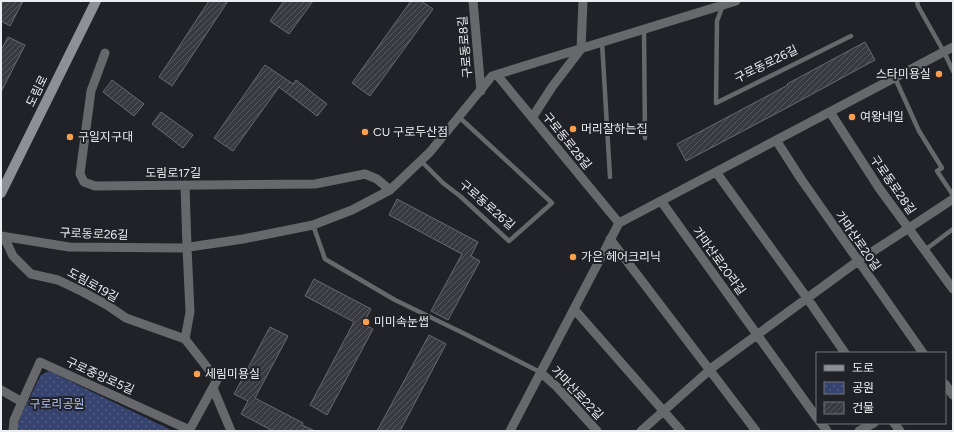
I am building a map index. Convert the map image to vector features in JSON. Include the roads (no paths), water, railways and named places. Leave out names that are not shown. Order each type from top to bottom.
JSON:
[{"type":"street","name":"도림로","points":[[1,193],[96,1]]},
{"type":"street","name":"구로동로8길","points":[[472,1],[481,91]]},
{"type":"street","points":[[532,118],[552,86],[581,49],[583,1]]},
{"type":"street","name":"구로동로26길","points":[[3,236],[70,247],[187,247],[243,239],[313,225],[352,210],[390,190],[430,152],[492,76],[723,3],[736,1]]},
{"type":"street","points":[[510,431],[619,223],[953,47]]},
{"type":"street","name":"도림로17길","points":[[105,53],[91,91],[80,174],[84,182],[95,186],[315,184],[365,174],[377,179],[390,190]]},
{"type":"street","name":"구로동로28길","points":[[497,75],[619,223]]},
{"type":"street","name":"구로동로28길","points":[[830,112],[878,188],[953,289]]},
{"type":"street","name":"가마산로20길","points":[[776,140],[801,179],[922,352]]},
{"type":"street","points":[[716,172],[844,352]]},
{"type":"street","points":[[185,185],[190,312],[185,339],[217,380],[190,430]]},
{"type":"street","points":[[641,431],[710,370],[858,261],[953,199]]},
{"type":"street","name":"가마산로20라길","points":[[661,201],[816,417]]},
{"type":"street","name":"도림로19길","points":[[3,236],[13,256],[31,274],[58,280],[95,299],[126,318],[185,339]]},
{"type":"street","points":[[610,240],[756,431]]},
{"type":"street","points":[[574,309],[681,431]]},
{"type":"street","name":"구로중앙로5길","points":[[12,431],[14,420],[40,362],[190,430]]},
{"type":"street","name":"가마산로22길","points":[[540,372],[557,387],[597,431]]},
{"type":"street","points":[[947,384],[953,395]]},
{"type":"street","points":[[212,388],[231,431]]},
{"type":"street","points":[[1,390],[22,402]]},
{"type":"street","points":[[859,431],[872,424]]},
{"type":"lane","points":[[917,1],[918,6],[953,71]]},
{"type":"lane","name":"구로동로26길","points":[[723,3],[717,21],[716,103],[851,36]]},
{"type":"lane","points":[[644,29],[645,138]]},
{"type":"lane","points":[[602,42],[610,177]]},
{"type":"lane","points":[[895,78],[918,131],[942,168],[937,171],[953,195]]},
{"type":"lane","name":"구로동로26길","points":[[421,161],[442,183],[460,196],[509,241],[552,203],[459,117]]},
{"type":"lane","points":[[313,225],[325,259],[395,300],[540,372]]},
{"type":"lane","points":[[925,250],[953,229]]},
{"type":"place","name":"스타미용실","points":[[939,74]]},
{"type":"place","name":"여왕네일","points":[[852,117]]},
{"type":"place","name":"머리잘하는집","points":[[573,129]]},
{"type":"place","name":"CU 구로두산점","points":[[365,132]]},
{"type":"place","name":"구일지구대","points":[[70,137]]},
{"type":"place","name":"가은 헤어크리닉","points":[[573,257]]},
{"type":"place","name":"미미속눈썹","points":[[366,322]]},
{"type":"place","name":"세림미용실","points":[[197,374]]},
{"type":"park label","name":"구로리공원","points":[[57,404]]}]
